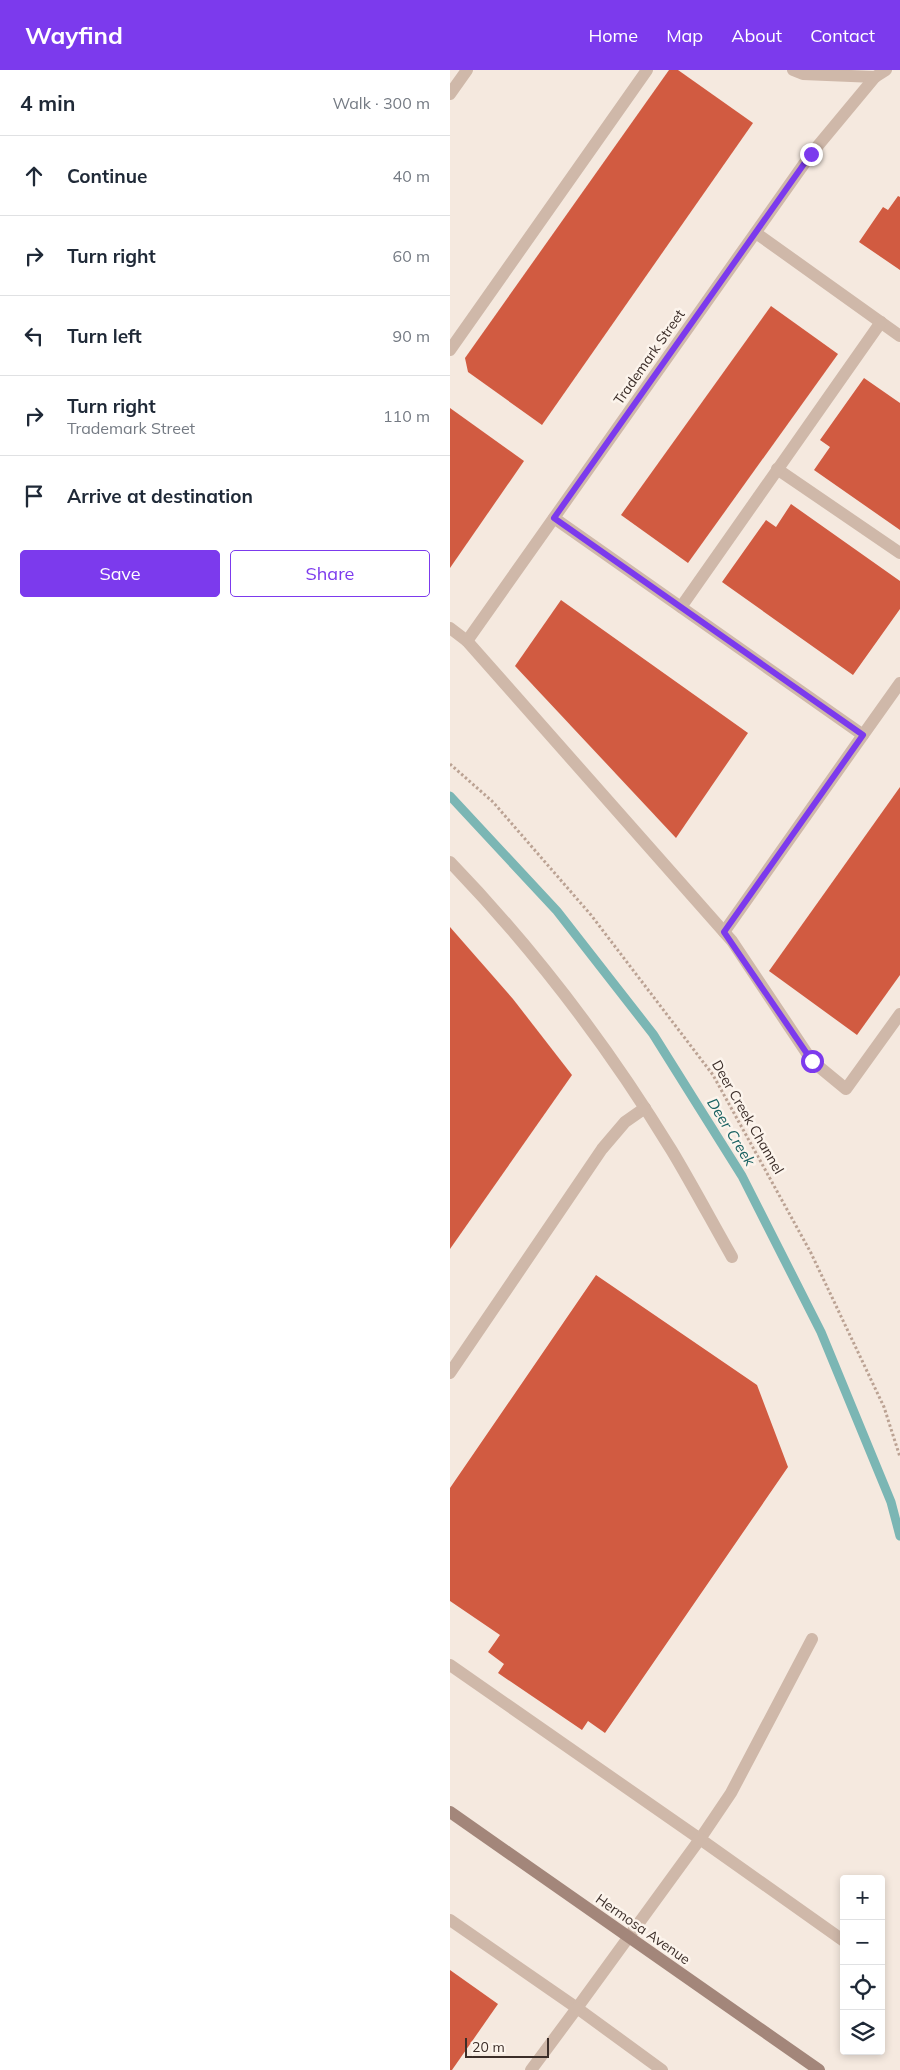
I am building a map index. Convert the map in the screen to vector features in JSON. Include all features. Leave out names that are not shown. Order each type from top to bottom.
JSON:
[{"type":"street","points":[[450,94],[467,70]]},
{"type":"street","points":[[450,350],[647,70]]},
{"type":"street","points":[[793,70],[803,74],[874,77]]},
{"type":"street","name":"Trademark Street","points":[[467,641],[811,154],[874,77],[886,70]]},
{"type":"street","points":[[756,233],[900,336]]},
{"type":"street","points":[[681,607],[880,322]]},
{"type":"street","points":[[777,469],[900,553]]},
{"type":"street","points":[[554,518],[863,735]]},
{"type":"street","points":[[450,628],[467,641],[724,932],[812,1061],[846,1089],[900,1014]]},
{"type":"street","points":[[724,932],[900,683]]},
{"type":"street","points":[[450,862],[512,930],[584,1021],[645,1108],[673,1152],[732,1257]]},
{"type":"street","points":[[450,1372],[602,1149],[625,1122],[645,1108]]},
{"type":"street","points":[[531,2070],[630,1938],[731,1793],[812,1639]]},
{"type":"street","points":[[450,1665],[840,1938]]},
{"type":"street","name":"Hermosa Avenue","points":[[450,1812],[819,2070]]},
{"type":"street","points":[[450,1920],[577,2008],[662,2070]]},
{"type":"path","name":"Deer Creek Channel","points":[[450,764],[493,802],[591,915],[713,1075],[811,1254],[884,1407],[900,1457]]},
{"type":"building","points":[[669,70],[678,70],[753,123],[542,425],[468,372],[465,358]]},
{"type":"building","points":[[898,196],[900,197],[900,270],[859,242],[883,207],[888,210]]},
{"type":"building","points":[[771,306],[838,354],[688,563],[621,515]]},
{"type":"building","points":[[864,378],[900,403],[900,530],[814,470],[830,447],[820,440]]},
{"type":"building","points":[[450,408],[524,461],[450,568]]},
{"type":"building","points":[[791,504],[900,581],[900,609],[853,675],[722,582],[766,520],[776,527]]},
{"type":"building","points":[[561,600],[748,733],[676,838],[515,666]]},
{"type":"building","points":[[900,787],[900,975],[857,1035],[769,971]]},
{"type":"building","points":[[450,927],[513,999],[572,1075],[450,1249]]},
{"type":"building","points":[[596,1275],[757,1385],[788,1467],[605,1733],[588,1721],[582,1730],[498,1673],[504,1664],[488,1652],[500,1635],[450,1601],[450,1488]]},
{"type":"building","points":[[450,1970],[498,2004],[452,2070],[450,2070]]},
{"type":"waterway","name":"Deer Creek","points":[[450,796],[557,911],[653,1034],[742,1176],[821,1332],[891,1502],[900,1536]]},
{"type":"route","points":[[811,154],[554,518],[863,735],[724,932],[732,941],[812,1061]]}]
